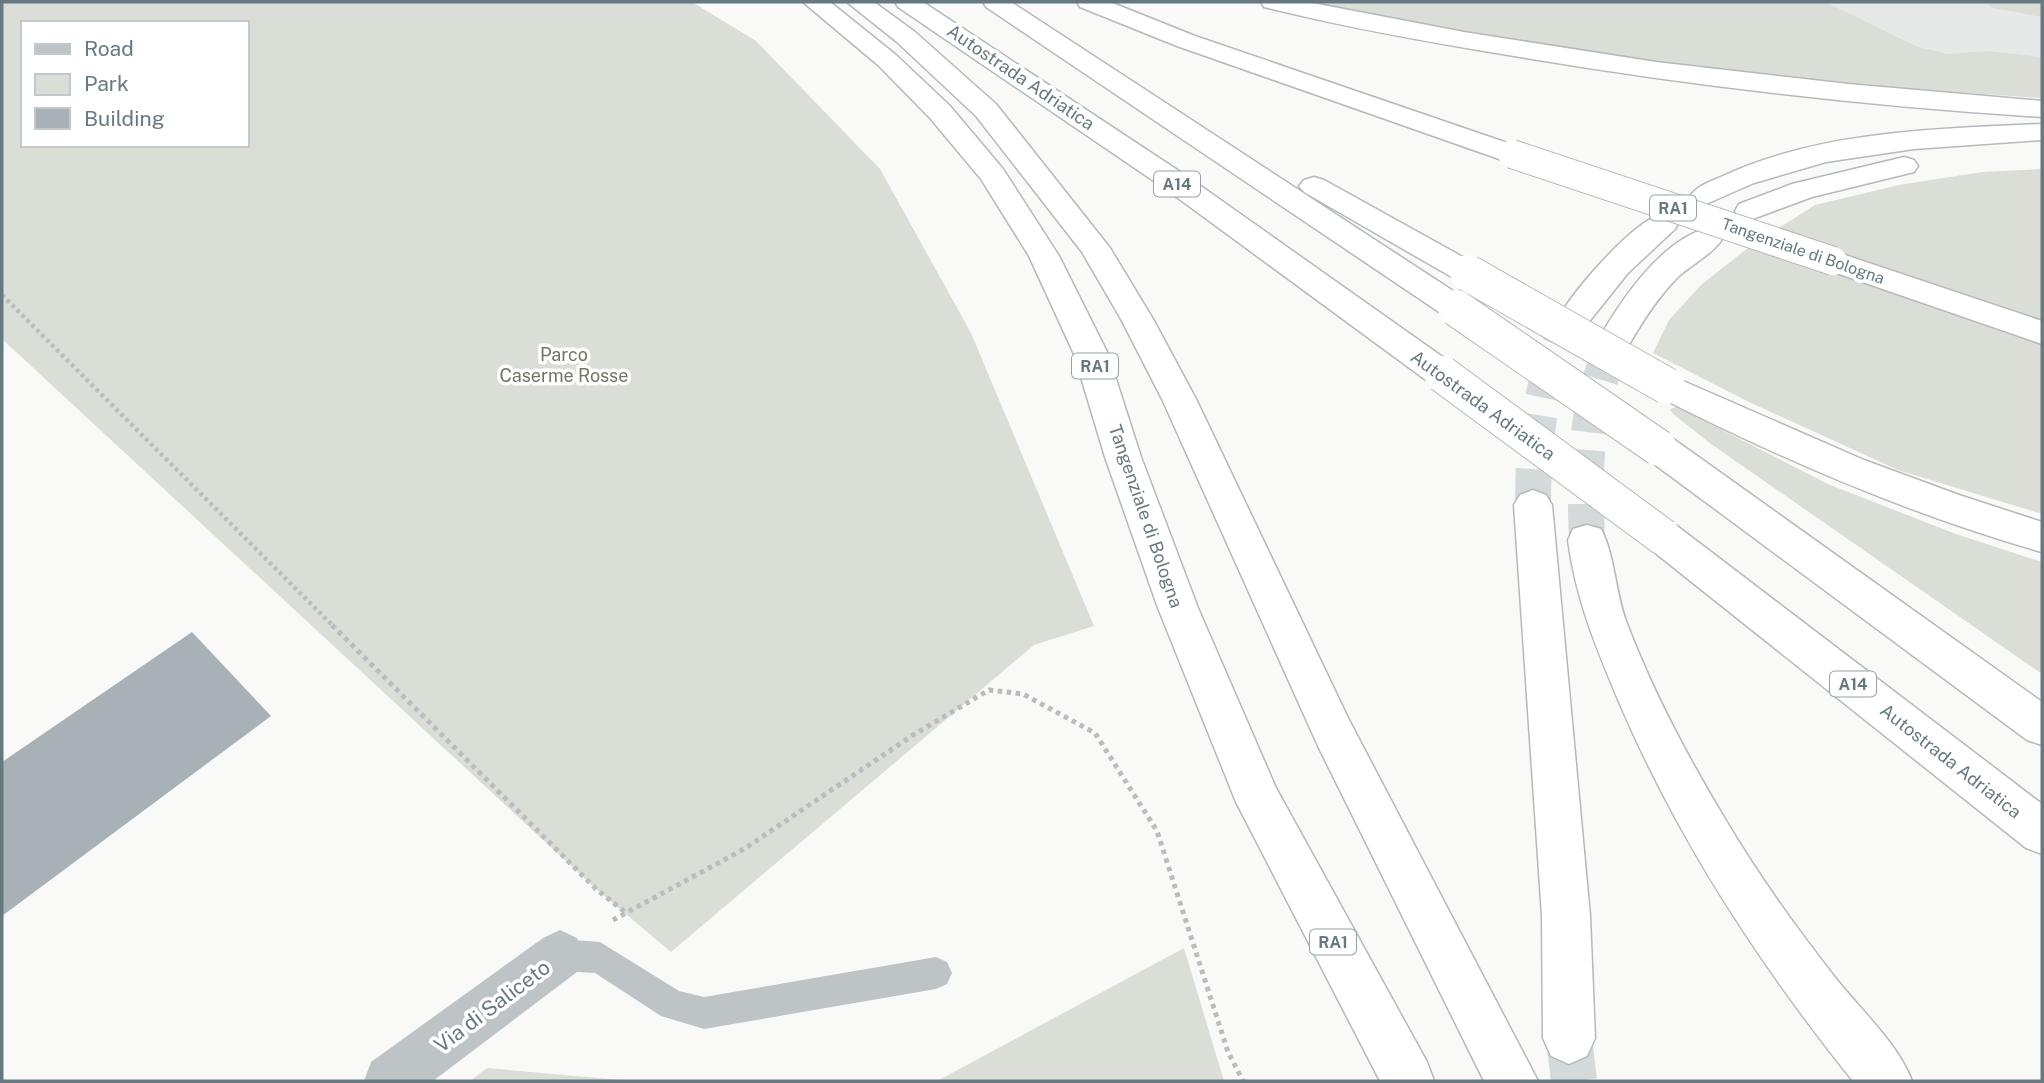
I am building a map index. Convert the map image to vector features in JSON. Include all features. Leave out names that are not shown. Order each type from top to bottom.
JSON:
[{"type":"highway","points":[[801,2],[867,42]]},
{"type":"highway","name":"Tangenziale di Bologna","points":[[815,2],[867,42],[940,112],[993,175],[1044,256],[1091,354],[1123,457],[1178,608],[1259,802],[1408,1081]]},
{"type":"highway","points":[[859,2],[906,37],[986,110],[1095,248],[1179,399],[1333,732],[1513,1081]]},
{"type":"highway","name":"Autostrada Adriatica","points":[[907,2],[1119,142],[1283,257],[1662,537],[2042,832]]},
{"type":"highway","name":"Tangenziale di Bologna","points":[[1088,2],[1198,46],[2042,333]]},
{"type":"highway","points":[[1273,2],[1465,41],[1650,70],[1926,101],[2042,109]]},
{"type":"highway","points":[[1005,7],[1667,386],[1752,429],[1841,468],[1962,513],[2042,537]]},
{"type":"highway","points":[[1005,7],[1659,448],[2042,726]]},
{"type":"highway","points":[[1706,195],[1779,166],[1830,153],[1972,136],[2042,132]]},
{"type":"highway","points":[[1750,211],[1801,190],[1902,167],[1968,159],[2042,156]]},
{"type":"highway","points":[[1576,315],[1600,281],[1664,222]]},
{"type":"highway","points":[[1618,335],[1633,306],[1654,281],[1708,238]]},
{"type":"highway","points":[[1533,505],[1566,916],[1569,1038]]},
{"type":"highway","points":[[1587,540],[1598,598],[1646,720],[1688,801],[1758,917],[1826,1008],[1886,1081]]},
{"type":"street","name":"Via di Saliceto","points":[[390,1081],[560,955]]},
{"type":"lane","points":[[560,955],[600,958],[672,1005],[704,1013],[936,973]]},
{"type":"path","points":[[2,295],[596,890],[625,912]]},
{"type":"path","points":[[560,955],[625,912],[744,849],[913,734],[989,690],[1023,694],[1096,733],[1157,831],[1228,1052],[1242,1081]]},
{"type":"shaded area","points":[[1410,2],[2042,2],[2042,82]]},
{"type":"green space","name":"Parco Caserme Rosse","points":[[2,2],[692,2],[756,41],[880,169],[971,333],[1094,626],[1034,645],[671,952],[596,889],[2,339]]},
{"type":"green space","points":[[1311,2],[1825,2],[1918,47],[1948,54],[1986,51],[2042,57],[2042,98],[1766,75],[1583,52],[1402,21]]},
{"type":"green space","points":[[1984,2],[2042,2],[2042,17],[1993,8]]},
{"type":"green space","points":[[2042,169],[2042,514],[1898,470],[1749,402],[1653,353],[1669,320],[1701,285],[1749,247],[1815,205],[1899,185],[1982,172]]},
{"type":"green space","points":[[1677,407],[1830,485],[1956,534],[2042,562],[2042,674],[1711,444],[1672,413],[1670,409]]},
{"type":"green space","points":[[1184,948],[1224,1081],[937,1081]]},
{"type":"green space","points":[[487,1068],[631,1081],[470,1081]]},
{"type":"building","points":[[192,632],[271,716],[2,916],[2,762]]},
{"type":"tunnel","points":[[1533,505],[1541,407],[1554,360],[1576,315]]},
{"type":"tunnel","points":[[1587,540],[1586,486],[1592,410],[1598,386],[1618,335]]},
{"type":"tunnel","points":[[1569,1038],[1574,1081]]}]
